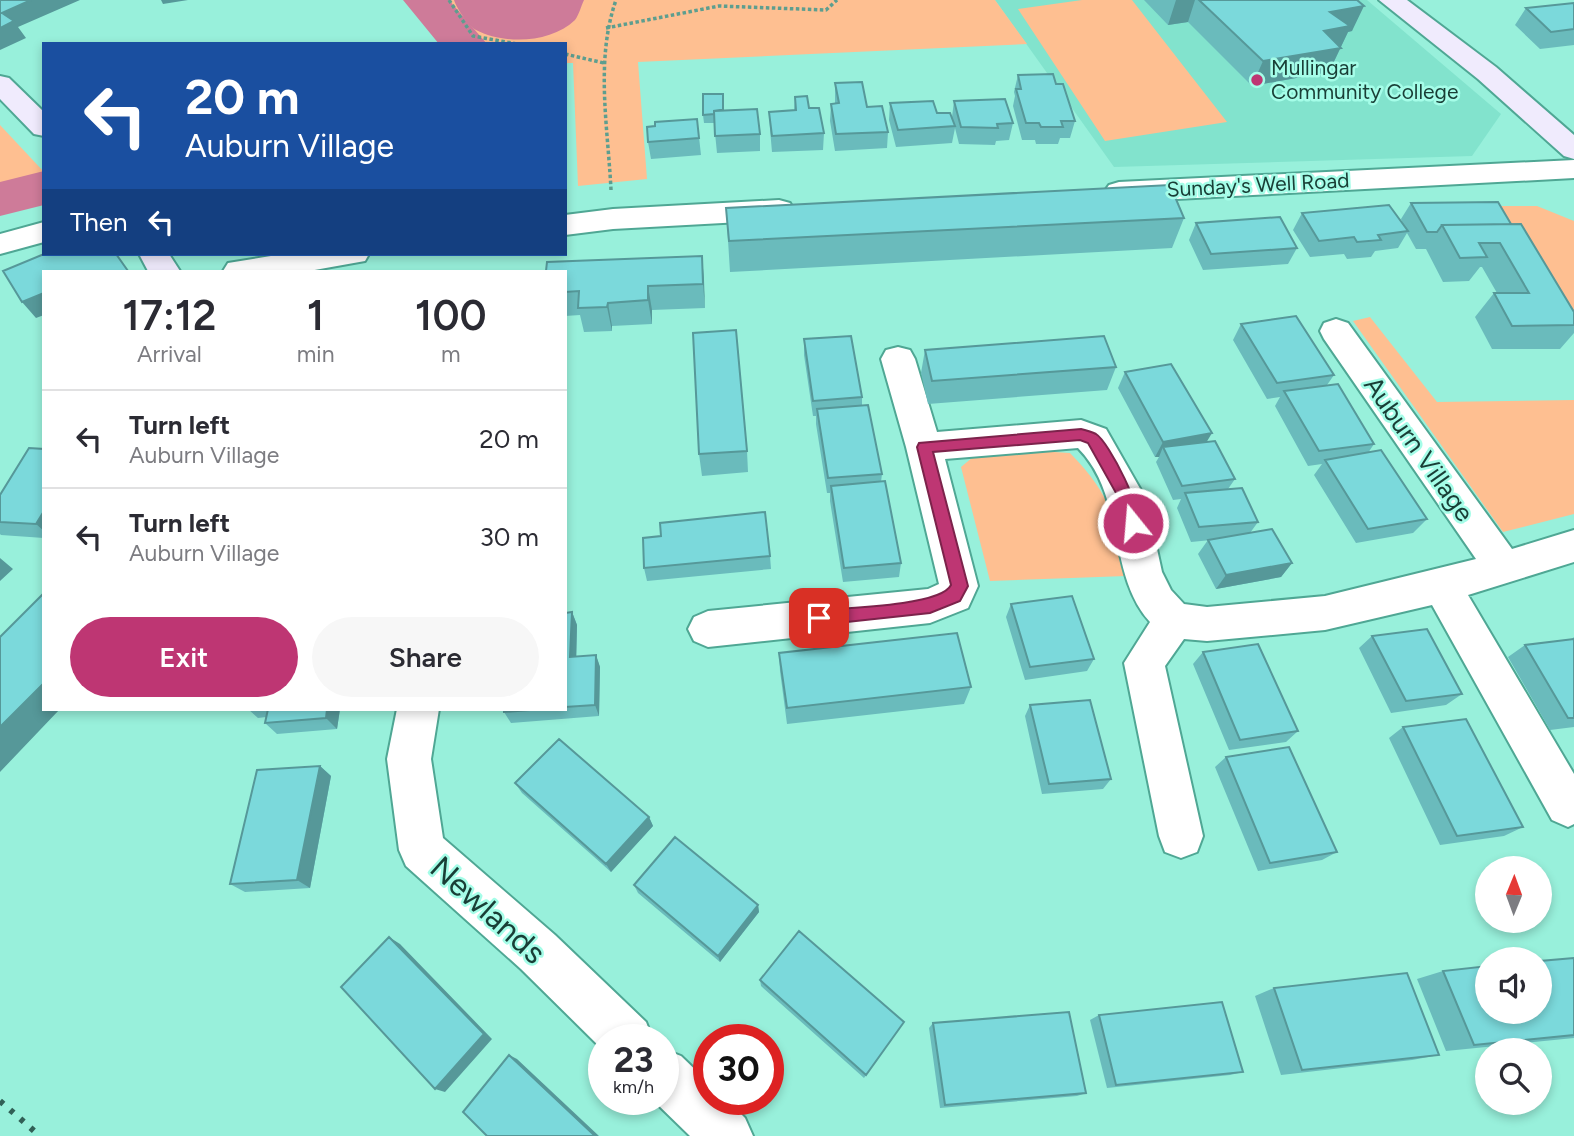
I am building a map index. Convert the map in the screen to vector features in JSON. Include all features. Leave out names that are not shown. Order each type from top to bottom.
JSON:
[{"type":"street","points":[[1391,0],[1487,74],[1574,150]]},
{"type":"street","points":[[0,84],[42,126]]},
{"type":"street","name":"Sunday's Well Road","points":[[1086,194],[1574,169]]},
{"type":"street","points":[[567,225],[613,219],[807,208]]},
{"type":"street","points":[[0,244],[42,233]]},
{"type":"street","points":[[246,270],[340,256]]},
{"type":"street","name":"Auburn Village","points":[[1336,331],[1503,567]]},
{"type":"street","points":[[708,629],[930,606],[954,596],[960,586],[898,359]]},
{"type":"street","points":[[924,447],[1081,434],[1093,439],[1128,499],[1143,572],[1157,602],[1174,620],[1207,624],[1325,613],[1442,586],[1574,546]]},
{"type":"street","points":[[1442,586],[1568,805]]},
{"type":"street","points":[[1174,620],[1144,663],[1181,836]]},
{"type":"street","name":"Newlands","points":[[418,711],[409,760],[422,850],[538,952],[612,1024]]},
{"type":"street","points":[[679,1090],[727,1136]]},
{"type":"path","points":[[449,0],[473,36],[506,42]]},
{"type":"path","points":[[613,219],[604,64],[606,28],[616,0]]},
{"type":"path","points":[[606,28],[719,6],[826,10],[837,0]]},
{"type":"path","points":[[567,55],[604,64]]},
{"type":"shaded area","points":[[439,0],[995,0],[1027,44],[638,62],[647,179],[578,186],[573,63],[567,63],[567,42],[469,42]]},
{"type":"shaded area","points":[[454,0],[584,0],[575,20],[565,28],[541,37],[514,39],[500,38],[476,30],[463,16]]},
{"type":"shaded area","name":"Mullingar Community College","points":[[995,0],[1367,0],[1501,114],[1472,156],[1114,167]]},
{"type":"shaded area","points":[[1082,0],[1132,0],[1227,122],[1105,141],[1018,9]]},
{"type":"shaded area","points":[[0,125],[42,170],[42,188],[0,199]]},
{"type":"shaded area","points":[[1483,206],[1537,206],[1574,221],[1574,319]]},
{"type":"shaded area","points":[[1370,317],[1437,402],[1574,400],[1574,514],[1503,532],[1353,321]]},
{"type":"shaded area","points":[[1037,451],[1070,453],[1095,482],[1115,523],[1126,576],[990,581],[961,467],[973,457]]},
{"type":"building","points":[[0,0],[31,0],[2,13],[14,21],[0,28]]},
{"type":"building","points":[[1199,0],[1357,0],[1364,6],[1330,12],[1350,26],[1324,31],[1341,48],[1263,61]]},
{"type":"building","points":[[1574,3],[1574,29],[1551,32],[1526,8]]},
{"type":"building","points":[[1053,74],[1056,84],[1063,84],[1075,121],[1061,121],[1063,127],[1041,127],[1039,123],[1026,123],[1016,89],[1021,89],[1018,75]]},
{"type":"building","points":[[862,82],[867,107],[882,106],[888,132],[836,134],[831,104],[839,103],[835,83]]},
{"type":"building","points":[[703,94],[723,94],[723,110],[703,115]]},
{"type":"building","points":[[807,96],[809,108],[819,108],[824,133],[772,136],[769,112],[796,110],[795,97]]},
{"type":"building","points":[[1005,99],[1013,123],[997,124],[998,128],[961,127],[954,101]]},
{"type":"building","points":[[933,101],[937,113],[950,113],[955,126],[898,130],[890,103]]},
{"type":"building","points":[[757,109],[760,134],[715,136],[714,111]]},
{"type":"building","points":[[697,119],[699,138],[648,142],[647,127],[655,126],[655,122]]},
{"type":"building","points":[[1170,185],[1184,218],[729,241],[726,208]]},
{"type":"building","points":[[1498,202],[1511,224],[1442,225],[1437,232],[1427,232],[1411,203]]},
{"type":"building","points":[[1389,205],[1408,231],[1378,235],[1381,240],[1357,242],[1354,237],[1319,241],[1302,213]]},
{"type":"building","points":[[1280,217],[1297,248],[1211,254],[1196,223]]},
{"type":"building","points":[[1521,224],[1574,312],[1574,325],[1512,326],[1494,293],[1529,293],[1500,243],[1479,243],[1487,257],[1460,258],[1442,225]]},
{"type":"building","points":[[42,255],[117,256],[127,270],[42,270],[42,294],[22,302],[3,271]]},
{"type":"building","points":[[702,256],[703,284],[648,286],[648,300],[608,303],[607,307],[578,308],[579,291],[567,292],[567,270],[546,270],[547,262]]},
{"type":"building","points":[[1296,316],[1334,375],[1277,383],[1241,324]]},
{"type":"building","points":[[736,330],[747,451],[699,454],[693,333]]},
{"type":"building","points":[[851,336],[862,397],[813,401],[804,339]]},
{"type":"building","points":[[1104,336],[1116,367],[932,381],[925,350]]},
{"type":"building","points":[[1171,364],[1212,433],[1163,442],[1125,372]]},
{"type":"building","points":[[1338,384],[1374,444],[1319,451],[1284,391]]},
{"type":"building","points":[[868,405],[882,474],[828,478],[817,409]]},
{"type":"building","points":[[1215,441],[1235,479],[1182,486],[1163,447]]},
{"type":"building","points":[[29,448],[42,449],[42,514],[36,524],[0,522],[0,495]]},
{"type":"building","points":[[1381,450],[1427,519],[1368,529],[1325,460]]},
{"type":"building","points":[[885,481],[901,563],[844,568],[831,486]]},
{"type":"building","points":[[1242,488],[1258,522],[1199,527],[1185,493]]},
{"type":"building","points":[[765,512],[770,556],[644,568],[643,538],[661,536],[660,523]]},
{"type":"building","points":[[1272,529],[1292,563],[1226,575],[1208,540]]},
{"type":"building","points":[[42,595],[42,685],[0,727],[0,637]]},
{"type":"building","points":[[1072,596],[1094,659],[1030,667],[1011,604]]},
{"type":"building","points":[[572,612],[570,657],[596,655],[595,705],[567,707],[567,613]]},
{"type":"building","points":[[1427,629],[1462,694],[1406,701],[1372,636]]},
{"type":"building","points":[[957,633],[971,687],[787,708],[779,653]]},
{"type":"building","points":[[1574,639],[1574,718],[1568,718],[1525,645]]},
{"type":"building","points":[[1258,644],[1298,731],[1240,740],[1203,652]]},
{"type":"building","points":[[1090,700],[1111,779],[1049,784],[1030,705]]},
{"type":"building","points":[[268,711],[327,711],[326,718],[265,723]]},
{"type":"building","points":[[1466,719],[1523,827],[1457,836],[1403,727]]},
{"type":"building","points":[[559,739],[649,817],[606,864],[515,783]]},
{"type":"building","points":[[1289,747],[1337,852],[1270,863],[1226,757]]},
{"type":"building","points":[[320,766],[297,880],[230,884],[257,770]]},
{"type":"building","points":[[675,837],[758,905],[718,956],[634,885]]},
{"type":"building","points":[[799,931],[904,1022],[866,1075],[760,980]]},
{"type":"building","points":[[389,937],[484,1034],[435,1089],[341,987]]},
{"type":"building","points":[[1574,958],[1574,1035],[1475,1038],[1474,1045],[1443,971],[1475,967],[1475,1024],[1552,1024],[1552,960]]},
{"type":"building","points":[[1407,973],[1439,1055],[1302,1070],[1274,988]]},
{"type":"building","points":[[1222,1002],[1243,1072],[1116,1085],[1099,1015]]},
{"type":"building","points":[[1069,1012],[1086,1093],[945,1105],[933,1023]]},
{"type":"building","points":[[509,1055],[595,1136],[487,1136],[463,1112]]},
{"type":"waterway","points":[[425,0],[462,42]]},
{"type":"waterway","points":[[0,199],[42,188]]},
{"type":"railway","points":[[0,1101],[40,1136]]},
{"type":"place","name":"Mullingar Community College","points":[[1257,80]]},
{"type":"route","points":[[819,618],[930,606],[954,596],[960,586],[924,447],[1081,434],[1093,439],[1128,499],[1133,523]]}]
